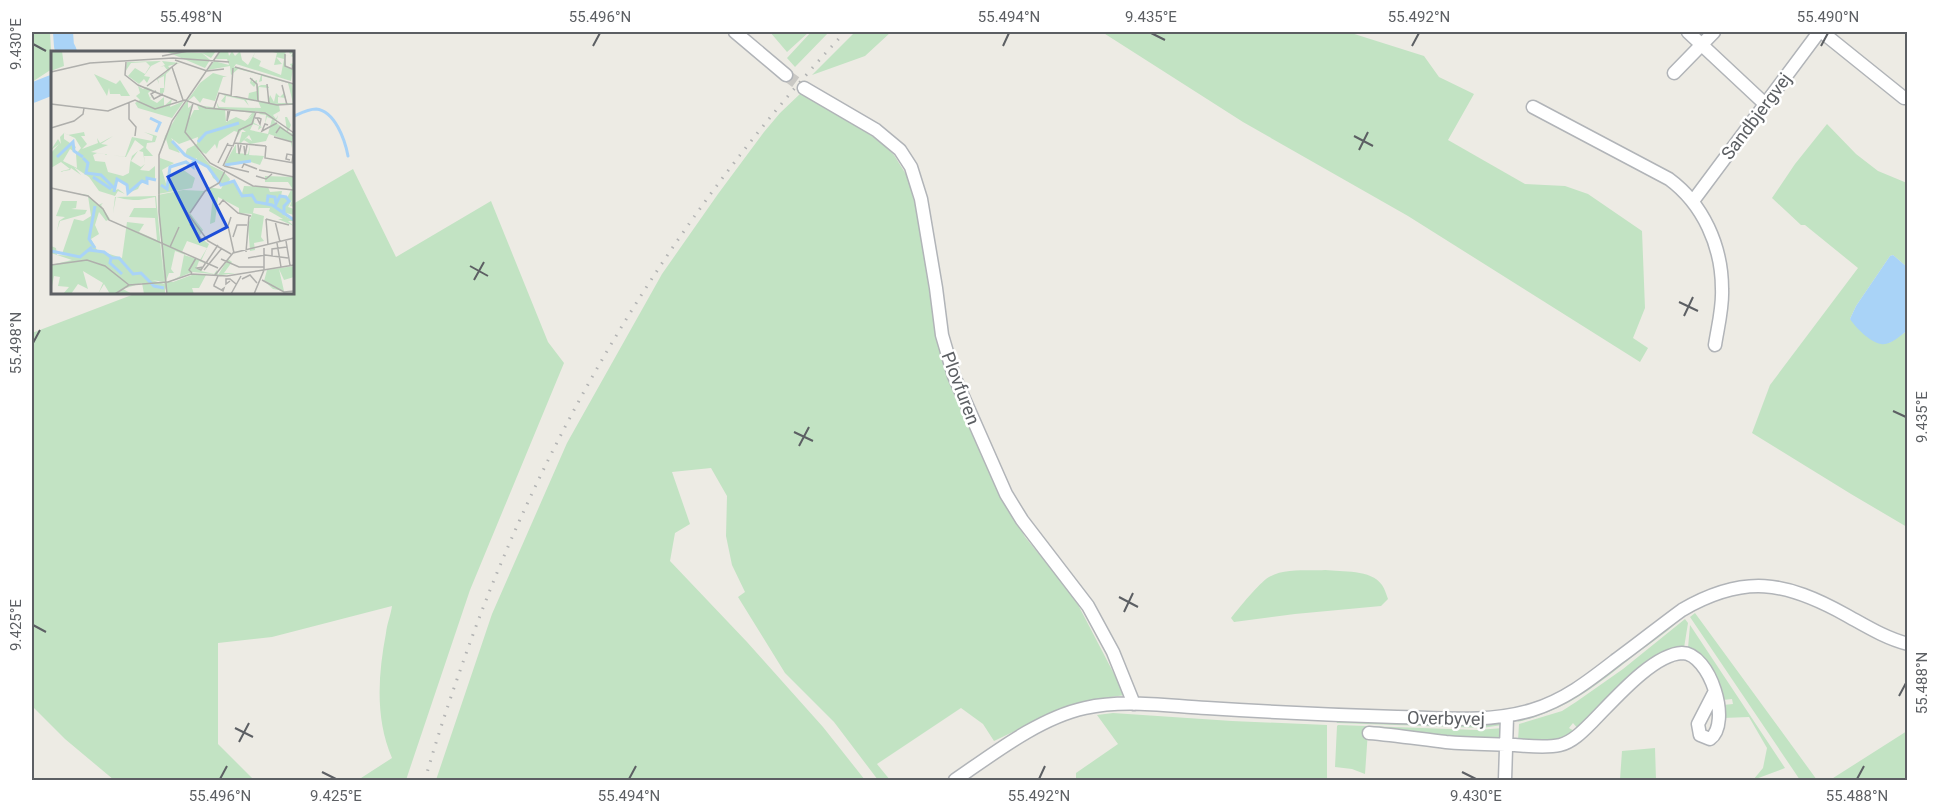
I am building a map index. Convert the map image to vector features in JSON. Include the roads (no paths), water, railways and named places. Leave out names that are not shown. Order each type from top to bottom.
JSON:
[{"type":"street","points":[[735,32],[786,75]]},
{"type":"street","points":[[1688,32],[1765,104]]},
{"type":"street","points":[[1674,73],[1714,32]]},
{"type":"street","name":"Sandbjergvej","points":[[1693,201],[1821,32],[1904,98]]},
{"type":"street","name":"Plovfuren","points":[[804,88],[876,130],[900,150],[911,167],[921,200],[942,335],[954,376],[1006,494],[1022,520],[1088,606],[1113,652],[1134,704]]},
{"type":"street","points":[[1533,107],[1669,179],[1693,201],[1706,221],[1721,266],[1723,290],[1715,345]]},
{"type":"street","name":"Overbyvej","points":[[955,780],[1012,742],[1064,714],[1100,705],[1134,704],[1346,716],[1479,720],[1507,717],[1555,701],[1577,690],[1682,610],[1720,591],[1740,587],[1762,586],[1803,593],[1885,637],[1908,644]]},
{"type":"street","points":[[1369,733],[1402,735],[1445,742],[1562,745],[1579,734],[1639,675],[1673,655],[1685,653],[1696,658],[1703,665],[1715,691]]},
{"type":"street","points":[[1505,780],[1507,717]]},
{"type":"water","points":[[1893,255],[1907,267],[1907,331],[1892,342],[1881,344],[1872,341],[1850,319],[1856,306],[1890,256]]},
{"type":"waterway","points":[[63,32],[66,51]]},
{"type":"waterway","points":[[32,93],[51,85]]},
{"type":"waterway","points":[[294,116],[316,109],[329,115],[342,135],[348,156]]},
{"type":"tunnel","points":[[786,75],[804,88]]},
{"type":"railway","points":[[425,780],[461,667],[500,566],[537,482],[579,401],[624,322],[674,245],[727,171],[784,100],[845,32]]}]
